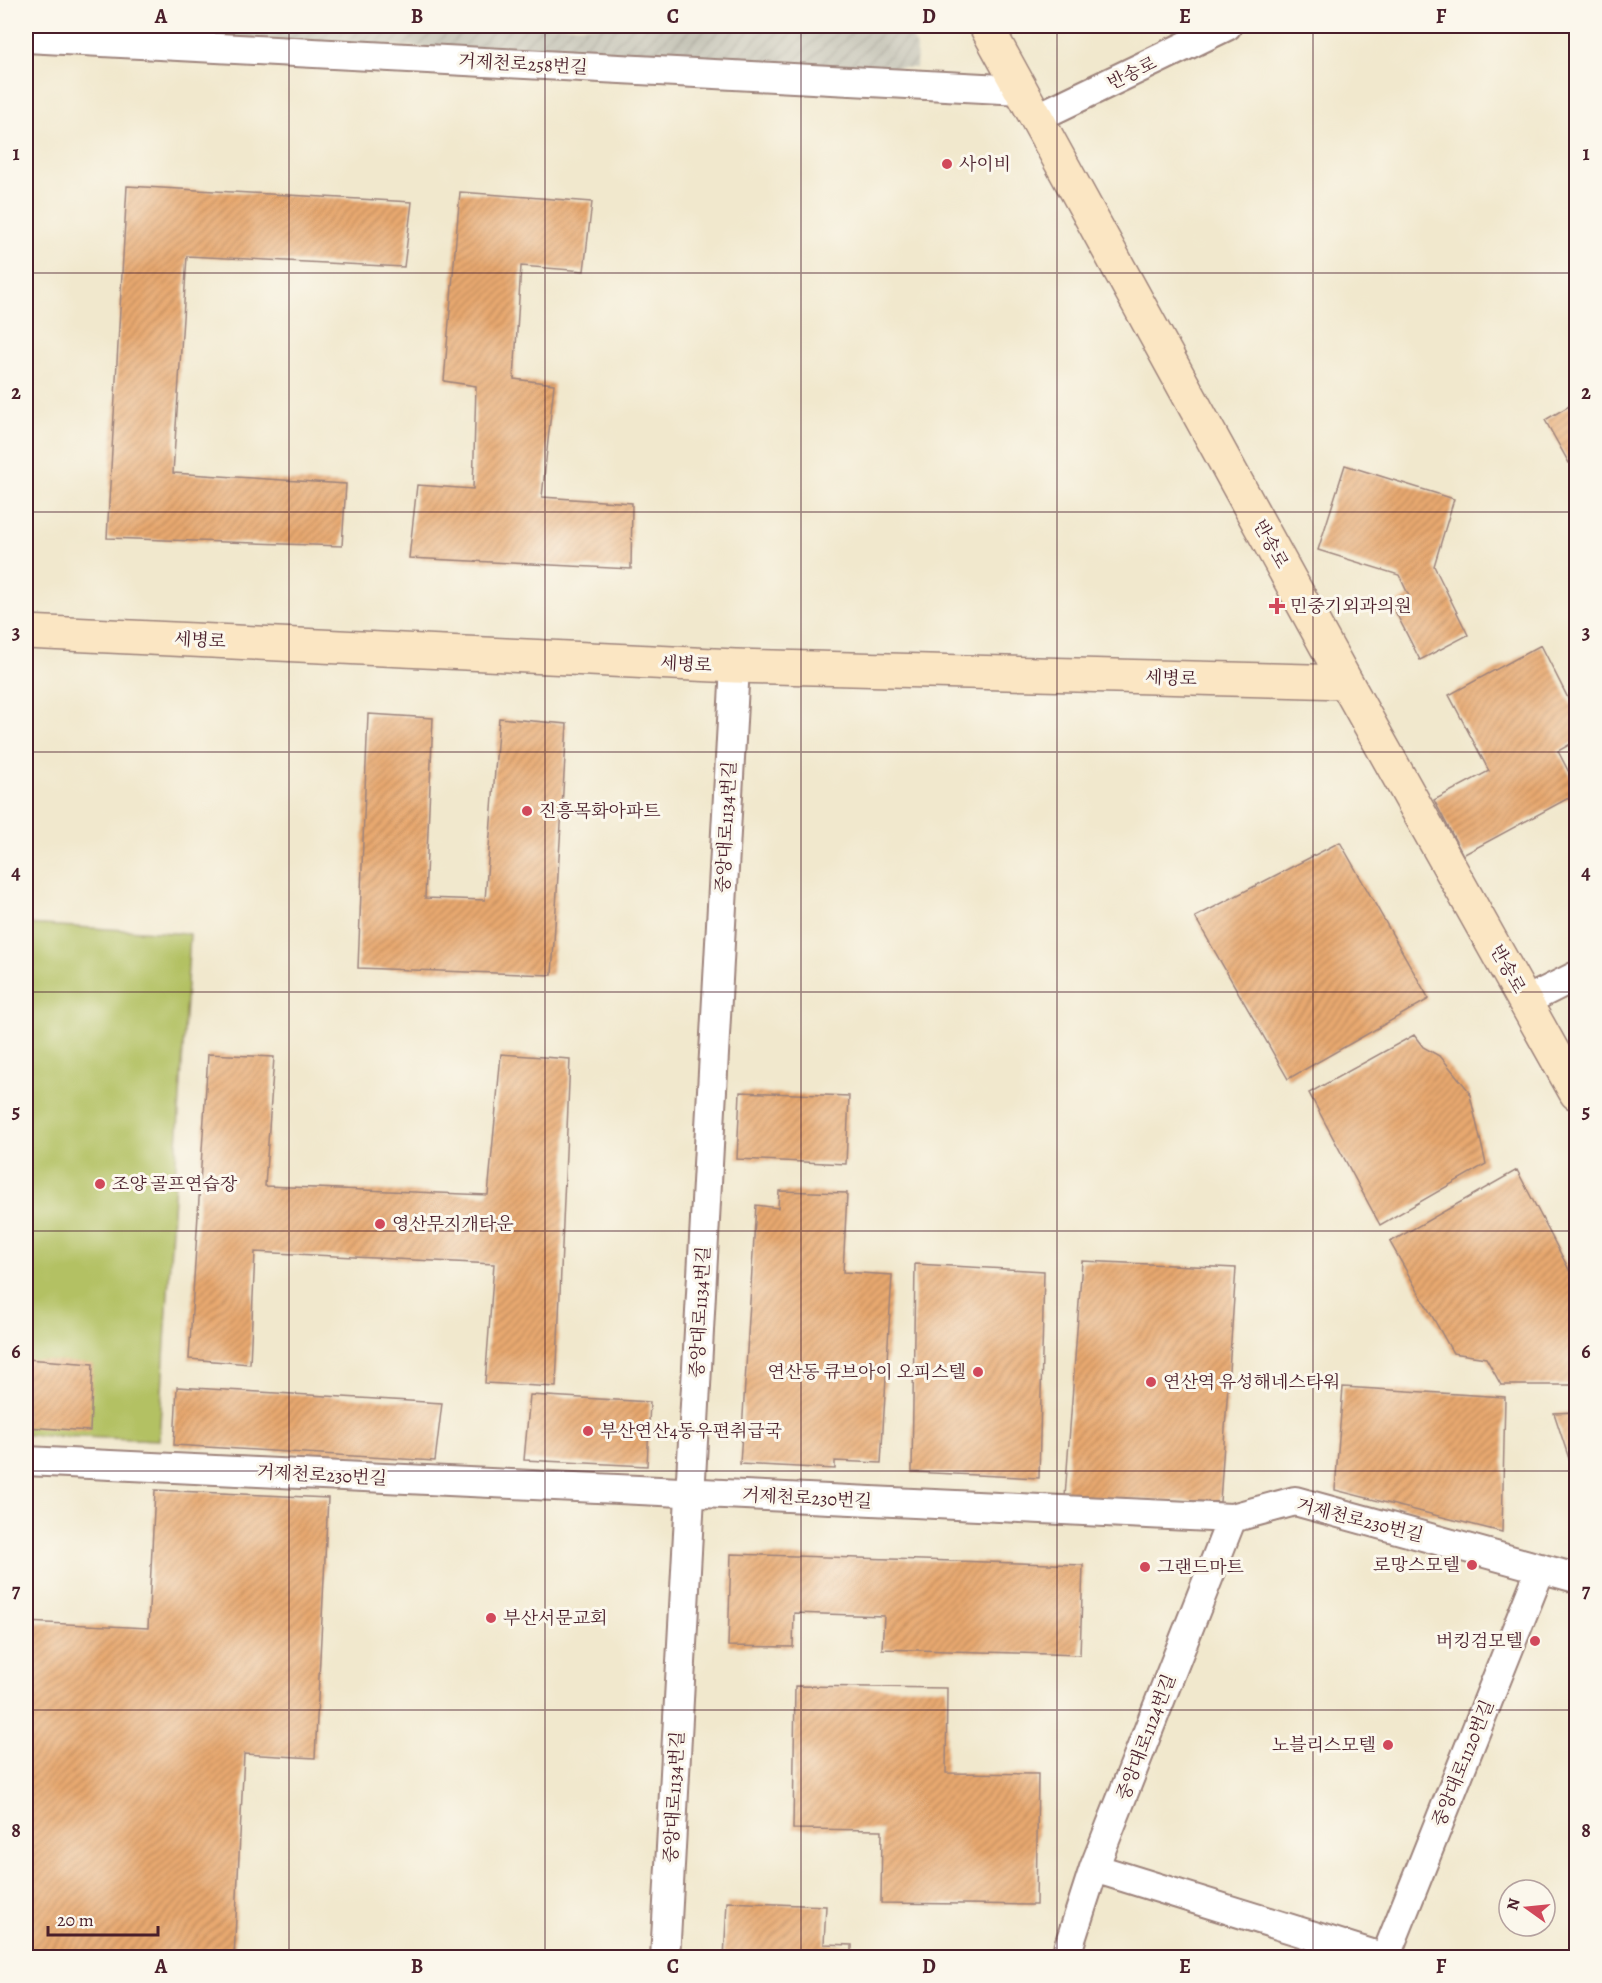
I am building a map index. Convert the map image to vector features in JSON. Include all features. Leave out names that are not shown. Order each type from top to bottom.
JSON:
[{"type":"main road","name":"반송로","points":[[986,26],[1346,682],[1576,1093]]},
{"type":"main road","name":"세병로","points":[[26,632],[735,666],[1346,682]]},
{"type":"street","name":"반송로","points":[[1029,104],[1227,26]]},
{"type":"street","name":"거제천로258번길","points":[[26,38],[1029,104]]},
{"type":"street","name":"중앙대로1134번길","points":[[665,1958],[735,666]]},
{"type":"street","name":"반송로","points":[[1526,1001],[1576,976]]},
{"type":"street","name":"거제천로230번길","points":[[26,1461],[1232,1518],[1295,1501],[1576,1578]]},
{"type":"street","name":"중앙대로1124번길","points":[[1065,1958],[1094,1868],[1232,1518]]},
{"type":"street","name":"중앙대로1120번길","points":[[1094,1868],[1385,1958],[1541,1568]]},
{"type":"shaded area","points":[[26,26],[906,26],[917,47],[916,68],[706,63]]},
{"type":"green space","name":"조양 골프연습장","points":[[26,924],[190,934],[159,1440],[26,1435]]},
{"type":"building","points":[[127,186],[412,202],[404,267],[187,256],[173,473],[346,484],[342,546],[107,538]]},
{"type":"building","points":[[460,192],[592,202],[584,271],[521,266],[514,379],[554,384],[542,497],[632,503],[631,569],[409,558],[417,485],[473,489],[476,386],[444,381]]},
{"type":"building","points":[[1576,402],[1576,459],[1569,463],[1545,420]]},
{"type":"building","points":[[1345,465],[1454,499],[1434,566],[1468,635],[1420,660],[1392,605],[1409,596],[1399,575],[1318,550]]},
{"type":"building","points":[[1541,645],[1576,714],[1576,741],[1558,751],[1576,786],[1576,794],[1463,855],[1434,800],[1489,771],[1449,695]]},
{"type":"building","name":"진흥목화아파트","points":[[368,714],[433,718],[425,898],[485,900],[499,718],[567,724],[552,975],[358,968]]},
{"type":"building","points":[[1340,842],[1429,999],[1288,1079],[1195,917]]},
{"type":"building","points":[[1414,1035],[1423,1047],[1441,1057],[1469,1091],[1486,1164],[1380,1225],[1309,1093]]},
{"type":"building","name":"영산무지개타운","points":[[208,1054],[274,1057],[265,1186],[488,1195],[501,1054],[570,1059],[556,1387],[485,1383],[494,1264],[255,1252],[250,1364],[189,1359]]},
{"type":"building","points":[[740,1092],[849,1096],[846,1164],[737,1159]]},
{"type":"building","points":[[1517,1170],[1576,1283],[1576,1385],[1501,1385],[1486,1358],[1453,1353],[1390,1242]]},
{"type":"building","points":[[779,1191],[847,1193],[843,1272],[892,1275],[881,1463],[835,1461],[835,1469],[740,1464],[756,1205],[778,1208]]},
{"type":"building","name":"연산역 유성해네스타워","points":[[1082,1261],[1236,1268],[1220,1502],[1065,1497]]},
{"type":"building","name":"연산동 큐브아이 오피스텔","points":[[915,1264],[1044,1271],[1039,1478],[912,1472]]},
{"type":"building","points":[[26,1359],[93,1364],[90,1431],[26,1427]]},
{"type":"building","points":[[177,1387],[442,1403],[435,1461],[174,1445]]},
{"type":"building","points":[[1343,1387],[1505,1397],[1502,1532],[1335,1490]]},
{"type":"building","name":"부산연산4동우편취급국","points":[[530,1395],[650,1402],[647,1466],[524,1460]]},
{"type":"building","points":[[1576,1412],[1576,1480],[1554,1413]]},
{"type":"building","points":[[155,1490],[328,1498],[315,1758],[244,1754],[234,1958],[26,1958],[26,1622],[148,1628]]},
{"type":"building","points":[[731,1554],[1083,1565],[1080,1655],[882,1649],[884,1616],[794,1613],[793,1647],[728,1646]]},
{"type":"building","points":[[795,1686],[947,1688],[946,1773],[1038,1774],[1036,1905],[881,1903],[882,1830],[793,1829]]},
{"type":"building","points":[[727,1902],[826,1906],[824,1944],[852,1945],[852,1958],[724,1958]]},
{"type":"place","name":"사이비","points":[[947,164]]},
{"type":"place","name":"민중기외과의원","points":[[1277,606]]},
{"type":"place","name":"진흥목화아파트","points":[[527,811]]},
{"type":"place","name":"조양 골프연습장","points":[[100,1184]]},
{"type":"place","name":"영산무지개타운","points":[[380,1224]]},
{"type":"place","name":"연산동 큐브아이 오피스텔","points":[[978,1372]]},
{"type":"place","name":"연산역 유성해네스타워","points":[[1151,1382]]},
{"type":"place","name":"부산연산4동우편취급국","points":[[588,1431]]},
{"type":"place","name":"로망스모텔","points":[[1472,1565]]},
{"type":"place","name":"그랜드마트","points":[[1145,1567]]},
{"type":"place","name":"부산서문교회","points":[[491,1618]]},
{"type":"place","name":"버킹검모텔","points":[[1535,1641]]},
{"type":"place","name":"노블리스모텔","points":[[1388,1745]]}]
